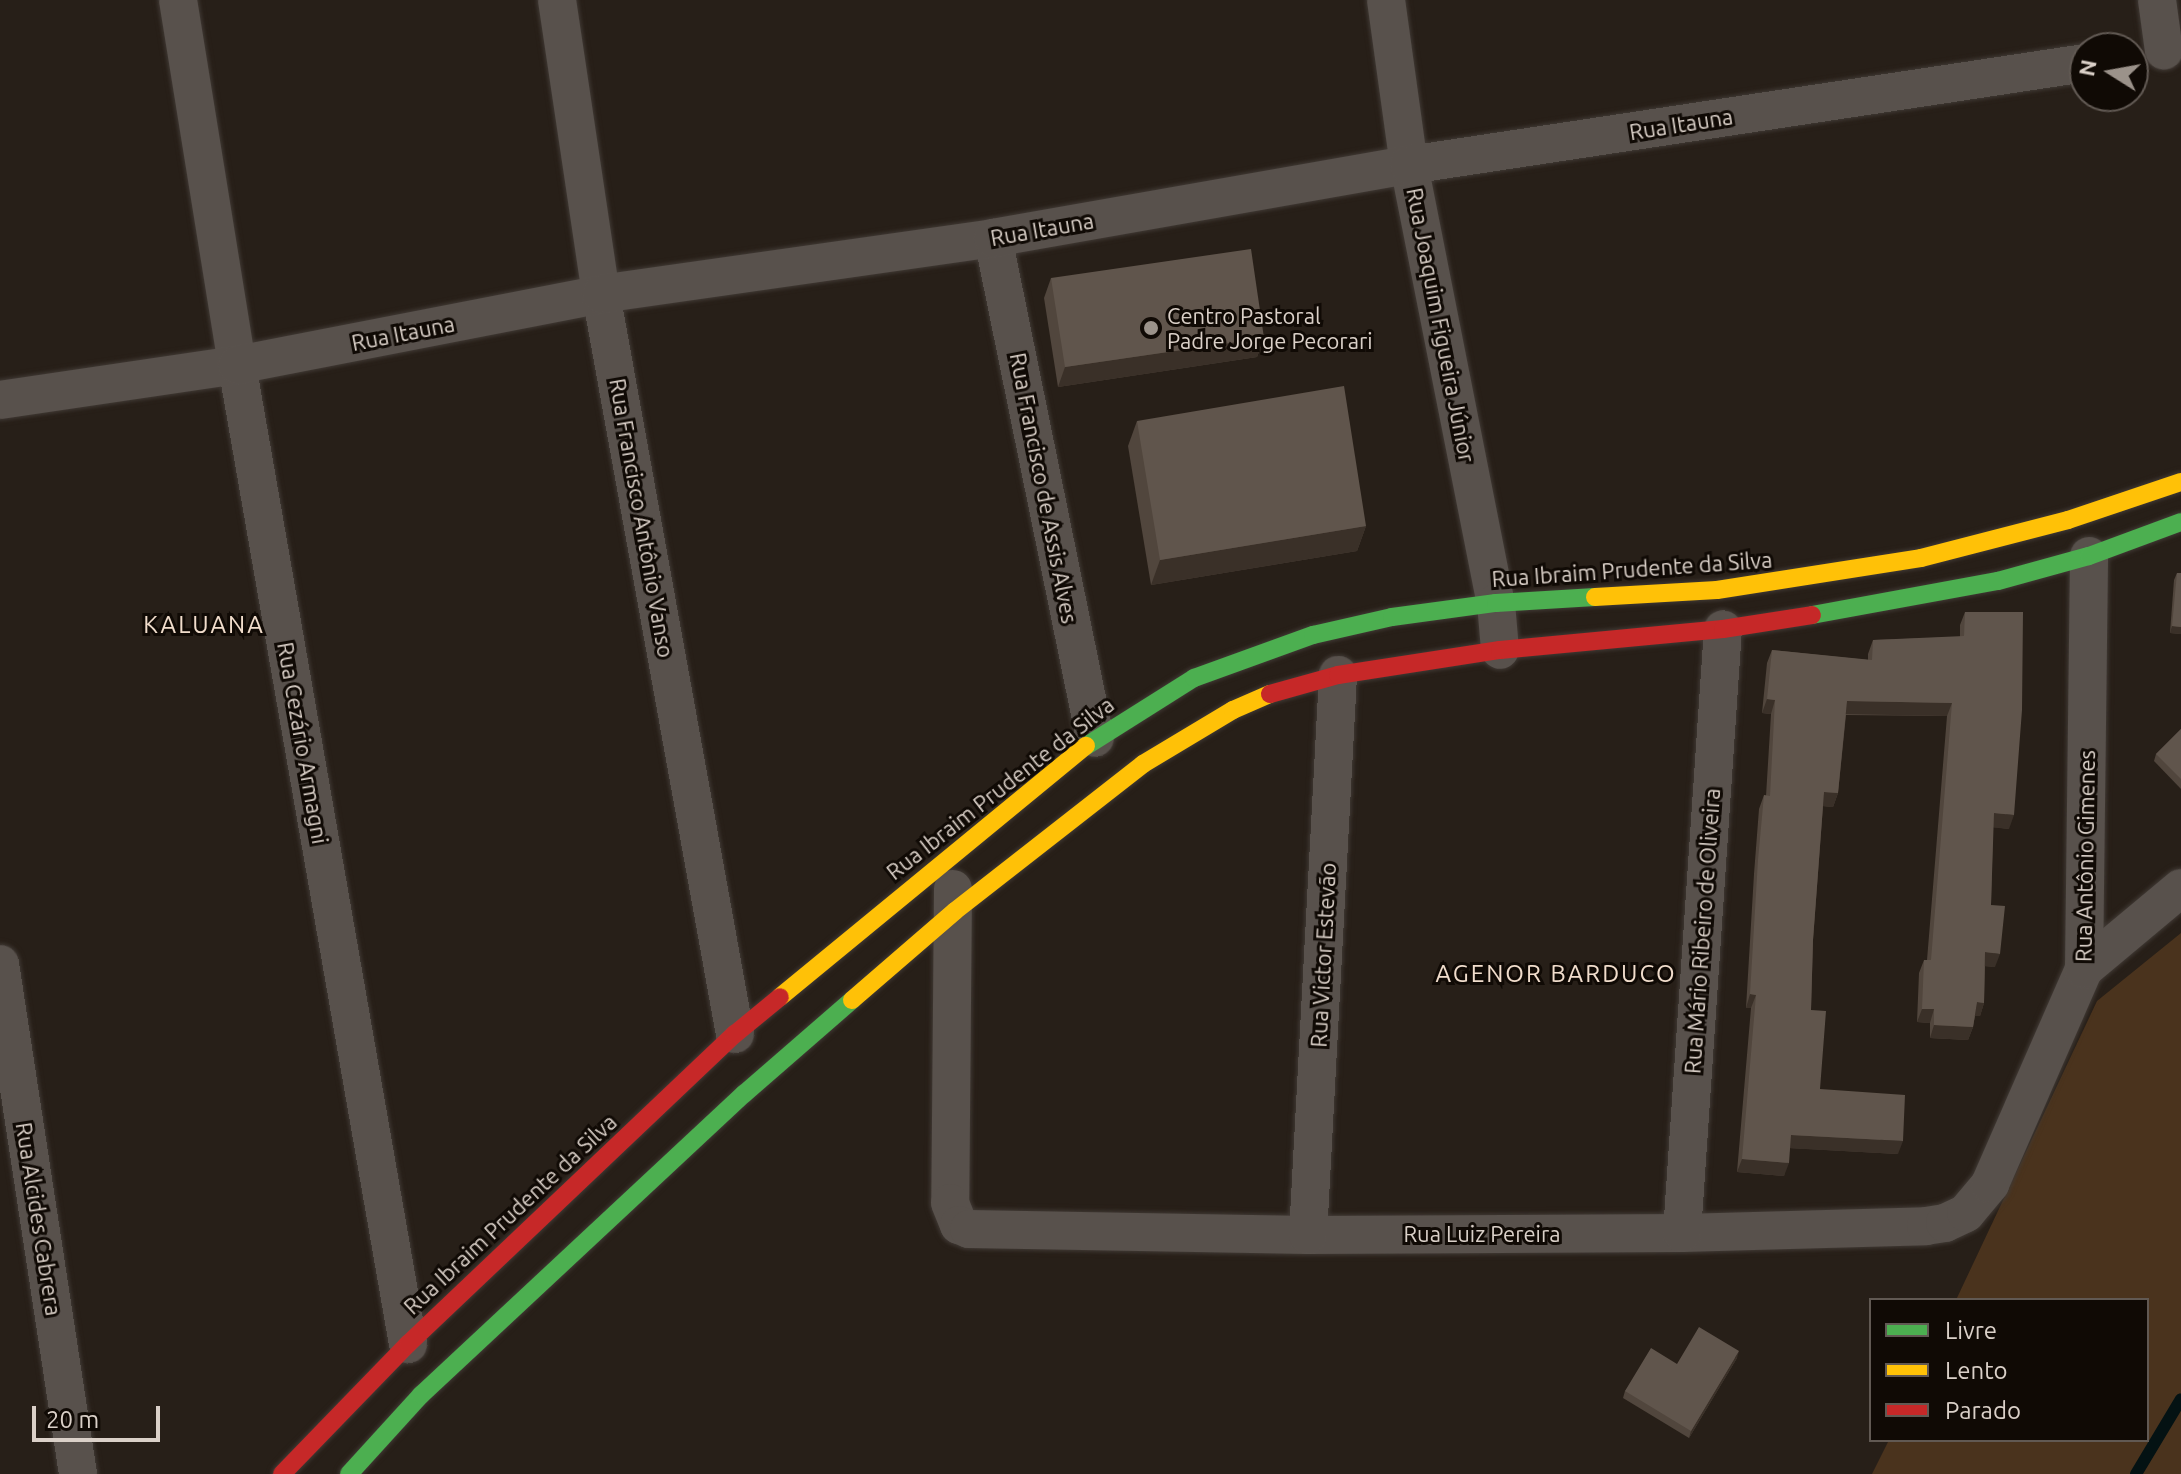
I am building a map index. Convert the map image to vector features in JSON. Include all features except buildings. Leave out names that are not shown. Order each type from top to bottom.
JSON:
[{"type":"street","name":"Rua Cezário Armagni","points":[[178,0],[237,365],[408,1344]]},
{"type":"street","name":"Rua Francisco Antônio Vanso","points":[[557,0],[601,294],[735,1034]]},
{"type":"street","name":"Rua Joaquim Figueira Júnior","points":[[1386,0],[1409,165],[1496,603],[1500,650]]},
{"type":"street","points":[[2157,0],[2159,55]]},
{"type":"street","name":"Rua Itauna","points":[[0,400],[237,365],[601,294],[993,238],[1409,165],[2069,65]]},
{"type":"street","name":"Rua Francisco de Assis Alves","points":[[993,238],[1095,738]]},
{"type":"street","name":"Rua Ibraim Prudente da Silva","points":[[282,1474],[408,1344],[735,1034],[1095,738],[1194,678],[1264,651],[1392,617],[1496,603],[1717,590],[1921,558],[2068,520],[2181,482]]},
{"type":"street","points":[[349,1474],[421,1395],[744,1094],[1017,859],[1183,737],[1270,694],[1338,675],[1500,650],[1723,629],[1908,599],[1998,581],[2089,556],[2181,522]]},
{"type":"street","name":"Rua Antônio Gimenes","points":[[1990,1184],[2084,969],[2089,556]]},
{"type":"street","name":"Rua Mário Ribeiro de Oliveira","points":[[1682,1233],[1723,629]]},
{"type":"street","name":"Rua Victor Estevão","points":[[1308,1235],[1338,675]]},
{"type":"street","points":[[951,856],[955,911]]},
{"type":"street","points":[[2084,969],[2181,888]]},
{"type":"street","name":"Rua Luiz Pereira","points":[[955,911],[950,1203],[959,1225],[979,1230],[1308,1235],[1682,1233],[1926,1226],[1966,1213],[1990,1184]]},
{"type":"street","name":"Rua Alcides Cabrera","points":[[0,964],[78,1474]]},
{"type":"shaded area","points":[[2181,933],[2181,1474],[1872,1474],[1888,1442],[2149,1442],[2149,1298],[1957,1298],[2097,1001]]},
{"type":"waterway","points":[[2136,1474],[2181,1399]]},
{"type":"traffic: fast","points":[[1812,615],[1998,581],[2089,556],[2181,522]]},
{"type":"traffic: fast","points":[[1086,746],[1194,678],[1313,635],[1392,617],[1496,603],[1595,597]]},
{"type":"traffic: fast","points":[[349,1474],[421,1395],[744,1094],[852,1000]]},
{"type":"traffic: slow","points":[[1595,597],[1717,590],[1921,558],[2068,520],[2181,482]]},
{"type":"traffic: slow","points":[[852,1000],[955,911],[1143,764],[1233,710],[1270,694]]},
{"type":"traffic: slow","points":[[780,997],[1086,746]]},
{"type":"traffic: jam","points":[[1270,694],[1338,675],[1500,650],[1723,629],[1812,615]]},
{"type":"traffic: jam","points":[[282,1474],[408,1344],[735,1034],[780,997]]},
{"type":"place","name":"Centro Pastoral Padre Jorge Pecorari","points":[[1151,328]]},
{"type":"district","name":"KALUANA","points":[[204,625]]},
{"type":"district","name":"AGENOR BARDUCO","points":[[1556,974]]}]
